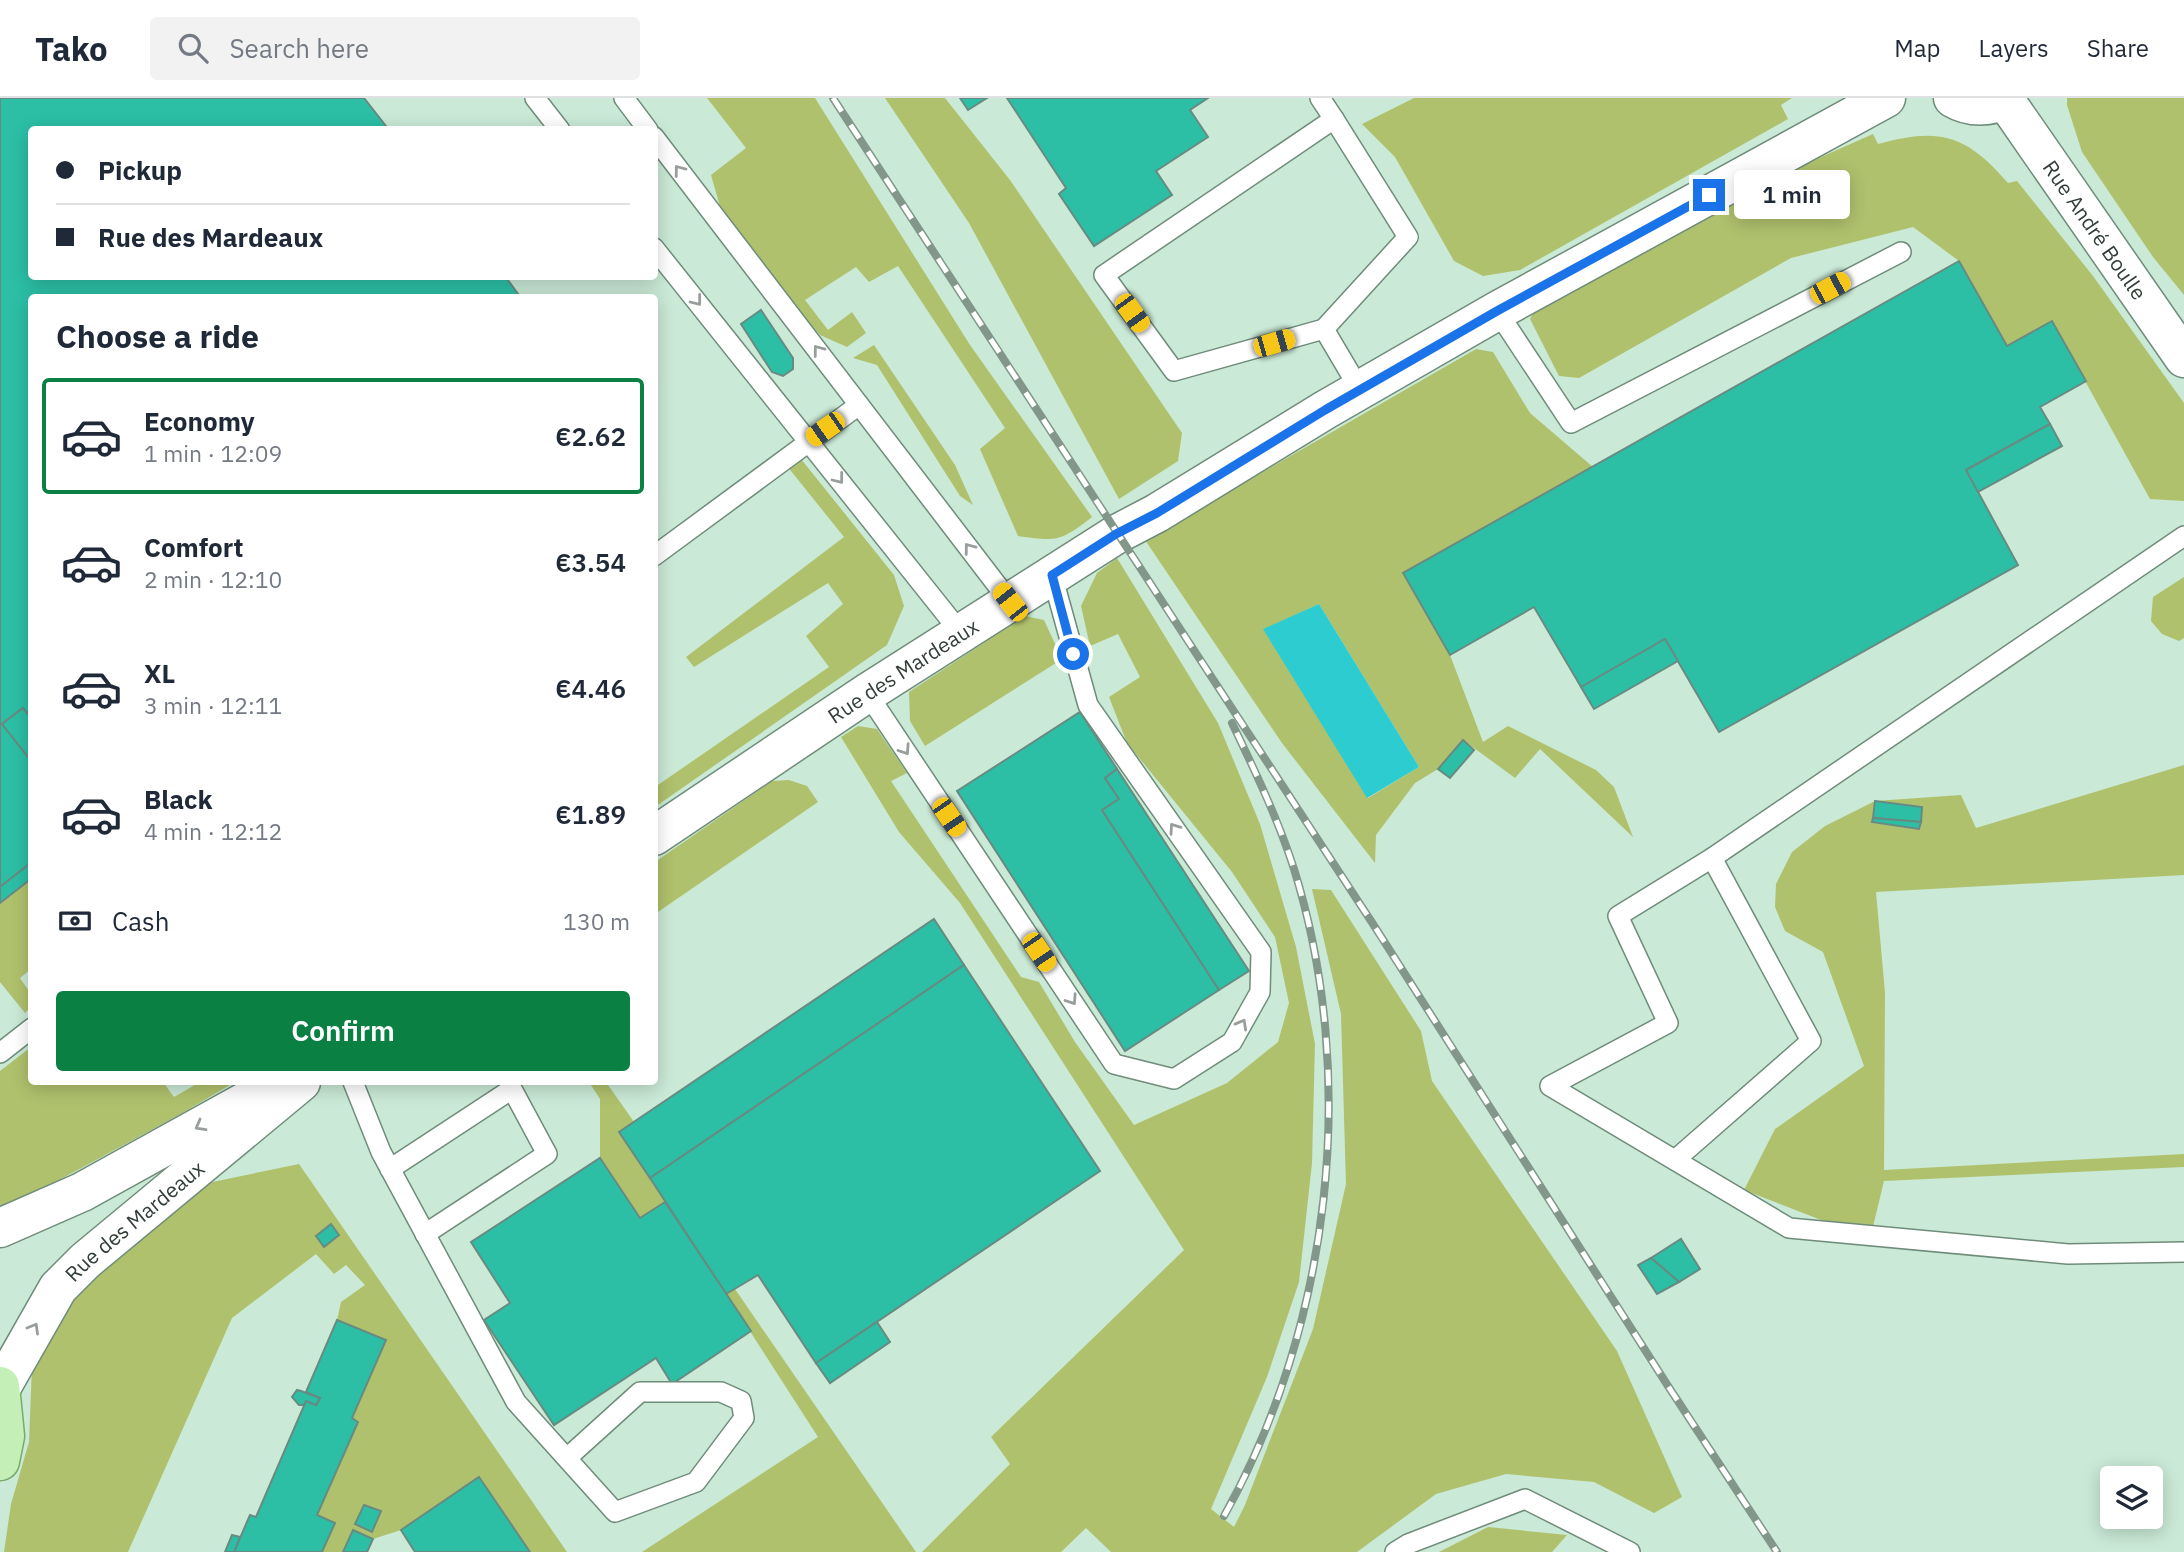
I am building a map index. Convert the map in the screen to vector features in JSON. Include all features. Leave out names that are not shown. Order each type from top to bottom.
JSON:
[{"type":"main road","points":[[0,1387],[5,1436],[0,1461]]},
{"type":"street","name":"Rue des Mardeaux","points":[[658,833],[867,693],[1116,534],[1157,513],[1247,456],[1497,311],[1886,98]]},
{"type":"street","points":[[1953,98],[1972,106],[1989,106],[2006,99]]},
{"type":"street","name":"Rue André Boulle","points":[[2006,99],[2184,358]]},
{"type":"street","name":"Rue des Mardeaux","points":[[0,1228],[82,1192],[276,1085]]},
{"type":"street","name":"Rue des Mardeaux","points":[[0,1387],[58,1288],[85,1261],[297,1085]]},
{"type":"lane","points":[[535,98],[557,126]]},
{"type":"lane","points":[[624,98],[645,126]]},
{"type":"lane","points":[[1320,98],[1334,119],[1408,237],[1324,329],[1174,371],[1104,275],[1334,119]]},
{"type":"lane","points":[[658,142],[1010,602]]},
{"type":"lane","points":[[1497,311],[1571,423],[1901,252]]},
{"type":"lane","points":[[658,253],[961,633]]},
{"type":"lane","points":[[1324,329],[1360,390]]},
{"type":"lane","points":[[658,553],[859,405]]},
{"type":"lane","points":[[2184,536],[1712,858],[1618,916],[1668,1023],[1550,1086],[1789,1228],[2068,1254],[2184,1251]]},
{"type":"lane","points":[[867,693],[1114,1064],[1174,1079],[1198,1064],[1232,1042],[1260,992],[1261,952],[1088,705],[1052,575]]},
{"type":"lane","points":[[1675,1160],[1811,1041],[1712,858]]},
{"type":"lane","points":[[0,1053],[28,1031]]},
{"type":"lane","points":[[354,1085],[381,1152],[516,1402],[615,1512],[696,1482],[744,1418],[741,1401],[721,1392],[640,1392],[567,1458]]},
{"type":"lane","points":[[390,1169],[512,1089],[547,1154],[425,1234]]},
{"type":"lane","points":[[1395,1552],[1408,1544],[1525,1499],[1630,1552]]},
{"type":"green space","points":[[707,98],[815,98],[970,345],[1092,517],[1058,538],[1018,536],[980,449],[1005,428],[898,266],[869,282],[856,267],[805,300],[828,330],[852,312],[866,333],[847,347],[820,335],[795,307],[721,210],[711,175],[746,148]]},
{"type":"green space","points":[[885,98],[945,98],[1010,180],[1182,433],[1178,461],[1119,499],[969,223]]},
{"type":"green space","points":[[1414,98],[1792,98],[1781,105],[1788,119],[1520,270],[1483,276],[1454,261],[1395,157],[1362,124]]},
{"type":"green space","points":[[2067,98],[2184,98],[2184,295],[2153,257],[2082,152]]},
{"type":"green space","points":[[1873,134],[1878,144],[1918,136],[1950,139],[1979,154],[2008,183],[2017,181],[2093,276],[2184,403],[2184,501],[2150,499],[2052,321],[2007,346],[1959,261],[1913,227],[1791,258],[1579,378],[1559,376],[1530,319],[1537,306],[1803,165]]},
{"type":"green space","points":[[874,345],[955,465],[973,505],[960,496],[877,365],[853,358]]},
{"type":"green space","points":[[1476,349],[1493,352],[1530,413],[1593,467],[1403,574],[1450,655],[1483,742],[1508,726],[1596,770],[1614,787],[1633,837],[1540,749],[1515,778],[1463,740],[1438,769],[1415,783],[1376,835],[1375,863],[1282,743],[1145,540]],"holes":[[[1319,604],[1419,767],[1368,798],[1264,630]]]},
{"type":"green space","points":[[801,459],[894,575],[904,606],[887,645],[658,805],[658,785],[829,667],[806,636],[843,604],[828,583],[694,667],[686,657],[844,537],[787,466]]},
{"type":"green space","points":[[1117,558],[1218,723],[1260,824],[1296,947],[1315,1044],[1312,1163],[1299,1282],[1267,1377],[1211,1509],[1234,1527],[1245,1505],[1313,1329],[1346,1184],[1341,1014],[1312,889],[1331,890],[1421,1031],[1432,1081],[1617,1351],[1682,1497],[1654,1513],[1594,1482],[1506,1474],[1436,1494],[1357,1552],[1111,1552],[1086,1528],[1061,1552],[922,1552],[1010,1464],[991,1437],[1184,1250],[960,903],[899,832],[841,737],[858,726],[877,729],[907,773],[891,781],[1021,977],[1039,982],[1075,1042],[1134,1125],[1227,1083],[1278,1042],[1289,1003],[1275,937],[1232,872],[1127,743],[1109,697],[1140,677],[1118,634],[1090,646],[1081,606],[1097,573]]},
{"type":"green space","points":[[2184,577],[2184,638],[2179,641],[2162,634],[2151,621],[2153,597]]},
{"type":"green space","points":[[1025,616],[1044,620],[1056,646],[1056,663],[925,746],[910,721],[909,692]]},
{"type":"green space","points":[[2184,765],[2184,875],[1876,892],[1885,993],[1884,1170],[2184,1154],[2184,1167],[1884,1181],[1870,1239],[1744,1190],[1775,1129],[1864,1066],[1823,952],[1785,931],[1775,907],[1776,884],[1792,852],[1825,826],[1875,801],[1961,795],[1976,828]]},
{"type":"green space","points":[[789,780],[807,786],[818,802],[658,912],[658,860],[772,781]]},
{"type":"green space","points":[[28,880],[28,971],[20,978],[28,990],[28,1010],[25,1013],[0,982],[0,903]]},
{"type":"green space","points":[[28,1049],[28,1085],[165,1085],[174,1097],[195,1085],[230,1085],[0,1212],[0,1071]]},
{"type":"green space","points":[[591,1085],[608,1085],[634,1122],[619,1132],[665,1202],[640,1218],[600,1158],[600,1099]]},
{"type":"green space","points":[[299,1164],[567,1552],[530,1552],[479,1478],[401,1530],[373,1539],[353,1531],[343,1552],[322,1552],[335,1523],[317,1515],[358,1422],[352,1418],[386,1340],[337,1320],[341,1302],[365,1285],[346,1265],[334,1274],[316,1254],[232,1318],[128,1552],[4,1552],[11,1504],[29,1442],[32,1365],[55,1315],[105,1258],[198,1185]]},
{"type":"green space","points":[[735,1289],[916,1552],[642,1552],[818,1437],[726,1294]]},
{"type":"green space","points":[[1488,1527],[1567,1535],[1552,1552],[1439,1552]]},
{"type":"water","points":[[1319,604],[1419,767],[1367,798],[1263,629]]},
{"type":"building","points":[[0,98],[364,98],[386,126],[28,126],[28,280],[508,280],[518,294],[28,294],[28,714],[23,708],[2,724],[28,757],[28,865],[0,887]]},
{"type":"building","points":[[960,98],[987,98],[968,110]]},
{"type":"building","points":[[1007,98],[1208,98],[1190,110],[1208,137],[1156,171],[1172,195],[1094,246],[1059,194],[1066,188]]},
{"type":"building","points":[[1959,261],[2007,346],[2052,321],[2086,381],[2040,407],[2050,424],[1966,470],[2018,565],[1719,732],[1665,639],[1581,687],[1534,607],[1450,655],[1403,573]]},
{"type":"building","points":[[761,310],[793,358],[793,369],[783,376],[772,372],[741,324]]},
{"type":"building","points":[[2050,424],[2062,446],[1978,492],[1966,470]]},
{"type":"building","points":[[1665,639],[1678,661],[1594,709],[1581,687]]},
{"type":"building","points":[[23,708],[28,714],[28,757],[2,724]]},
{"type":"building","points":[[1080,712],[1117,769],[1105,778],[1119,799],[1102,810],[1219,990],[1125,1051],[957,791]]},
{"type":"building","points":[[1463,740],[1474,750],[1450,778],[1438,769]]},
{"type":"building","points":[[1117,769],[1249,971],[1219,990],[1102,810],[1119,799],[1105,778]]},
{"type":"building","points":[[1875,801],[1922,807],[1921,822],[1873,818]]},
{"type":"building","points":[[1873,818],[1921,822],[1919,829],[1872,822]]},
{"type":"building","points":[[28,865],[28,881],[0,903],[0,887]]},
{"type":"building","points":[[934,919],[964,965],[650,1178],[619,1132]]},
{"type":"building","points":[[964,965],[1100,1171],[816,1363],[758,1275],[726,1294],[650,1178]]},
{"type":"building","points":[[600,1158],[640,1218],[665,1202],[751,1331],[672,1384],[656,1358],[554,1425],[484,1320],[510,1303],[471,1242]]},
{"type":"building","points":[[331,1224],[339,1235],[324,1247],[316,1236]]},
{"type":"building","points":[[1681,1239],[1700,1269],[1679,1282],[1651,1258]]},
{"type":"building","points":[[1651,1258],[1679,1282],[1657,1294],[1638,1265]]},
{"type":"building","points":[[337,1320],[386,1340],[352,1418],[358,1422],[317,1515],[335,1523],[322,1552],[234,1552],[250,1515],[256,1517],[306,1401],[316,1405],[320,1398],[306,1392]]},
{"type":"building","points":[[877,1322],[890,1342],[830,1383],[816,1363]]},
{"type":"building","points":[[297,1390],[320,1398],[316,1405],[306,1401],[304,1405],[299,1405],[292,1397]]},
{"type":"building","points":[[479,1477],[530,1552],[415,1552],[401,1530]]},
{"type":"building","points":[[364,1505],[381,1511],[372,1532],[355,1524]]},
{"type":"building","points":[[353,1530],[373,1539],[367,1552],[343,1552]]},
{"type":"building","points":[[232,1535],[240,1537],[234,1552],[225,1552]]},
{"type":"railway","points":[[833,98],[1373,924],[1777,1552]]},
{"type":"railway","points":[[1224,1516],[1260,1442],[1289,1364],[1310,1282],[1324,1199],[1329,1115],[1326,1031],[1314,949],[1288,850],[1232,723]]},
{"type":"route","points":[[1073,654],[1052,575],[1325,410],[1497,311],[1709,195]]}]
